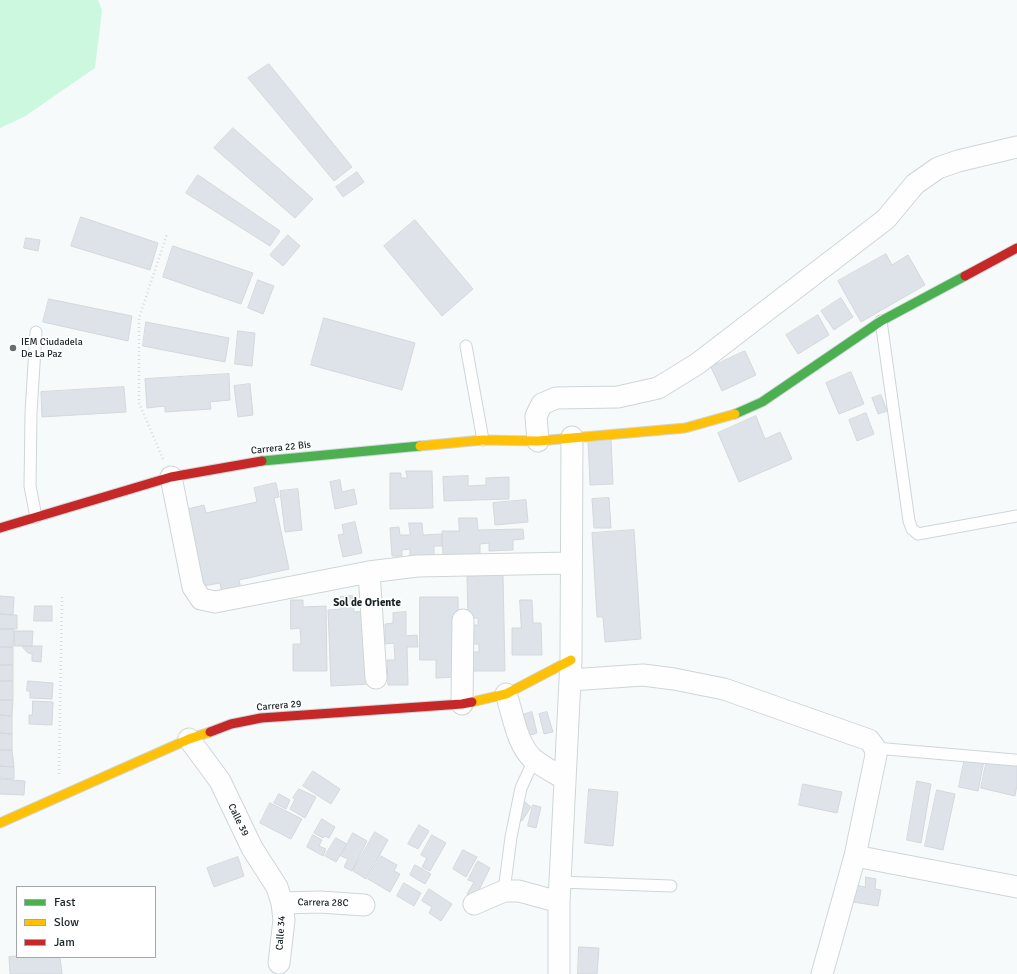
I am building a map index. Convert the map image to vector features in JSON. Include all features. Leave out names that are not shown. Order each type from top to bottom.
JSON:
[{"type":"street","points":[[538,441],[536,416],[542,404],[556,398],[618,397],[658,388],[697,364],[886,219],[915,184],[938,168],[958,161],[1017,147]]},
{"type":"street","name":"Carrera 22 Bis","points":[[0,528],[171,477],[251,462],[483,440],[538,441],[685,428],[737,412],[762,402],[881,321],[1017,248]]},
{"type":"street","points":[[559,974],[559,892],[571,670],[572,437]]},
{"type":"street","points":[[171,477],[193,587],[201,599],[215,602],[369,572],[417,566],[571,563]]},
{"type":"street","points":[[369,572],[376,678]]},
{"type":"street","points":[[462,704],[463,620]]},
{"type":"street","points":[[571,670],[643,675],[674,679],[724,689],[869,740],[875,748],[876,755],[855,856],[822,974]]},
{"type":"street","name":"Carrera 29","points":[[360,720],[464,709],[507,696],[571,670]]},
{"type":"street","points":[[507,696],[520,740],[525,750],[534,760],[565,779]]},
{"type":"street","name":"Carrera 29","points":[[0,823],[60,796],[193,746],[231,724],[261,718],[462,704],[507,696]]},
{"type":"street","name":"Calle 39","points":[[193,746],[220,781],[252,848],[277,887],[282,903]]},
{"type":"street","points":[[0,832],[43,814]]},
{"type":"street","points":[[855,856],[1017,886]]},
{"type":"street","points":[[474,904],[504,891],[559,892]]},
{"type":"street","name":"Carrera 28C","points":[[282,903],[320,902],[364,905]]},
{"type":"street","name":"Calle 34","points":[[279,963],[284,920],[282,903]]},
{"type":"lane","points":[[881,321],[909,521],[912,529],[918,534],[1017,516]]},
{"type":"lane","points":[[36,332],[31,413],[30,486],[36,518]]},
{"type":"lane","points":[[466,346],[483,440]]},
{"type":"lane","points":[[875,748],[1015,760]]},
{"type":"lane","points":[[504,891],[511,837],[521,788],[534,760]]},
{"type":"lane","points":[[559,892],[671,886]]},
{"type":"path","points":[[166,234],[139,318],[139,403],[171,477]]},
{"type":"path","points":[[60,796],[59,769],[62,596]]},
{"type":"green space","points":[[0,0],[98,0],[102,10],[95,68],[24,117],[0,128]]},
{"type":"building","points":[[269,64],[352,167],[334,181],[248,78]]},
{"type":"building","points":[[233,128],[313,199],[295,218],[214,148]]},
{"type":"building","points":[[357,172],[364,182],[343,197],[336,187]]},
{"type":"building","points":[[198,175],[280,231],[270,246],[186,193]]},
{"type":"building","points":[[81,217],[158,243],[150,270],[71,246]]},
{"type":"building","points":[[415,220],[473,289],[442,316],[384,246]]},
{"type":"building","points":[[288,235],[300,246],[283,266],[270,255]]},
{"type":"building","points":[[26,238],[40,240],[38,251],[24,248]]},
{"type":"building","points":[[173,246],[253,273],[241,304],[163,277]]},
{"type":"building","points":[[886,254],[892,265],[908,255],[925,285],[861,322],[838,281]]},
{"type":"building","points":[[258,280],[274,286],[263,314],[248,308]]},
{"type":"building","points":[[841,298],[853,317],[834,330],[821,311]]},
{"type":"building","points":[[49,299],[132,316],[128,341],[43,322]]},
{"type":"building","points":[[818,315],[829,335],[798,354],[786,335]]},
{"type":"building","points":[[324,318],[415,343],[402,390],[311,365]]},
{"type":"building","points":[[146,322],[229,338],[225,362],[143,346]]},
{"type":"building","points":[[238,331],[255,333],[252,366],[235,364]]},
{"type":"building","points":[[745,351],[756,375],[722,391],[711,367]]},
{"type":"building","points":[[851,372],[864,404],[839,414],[826,383]]},
{"type":"building","points":[[229,374],[230,400],[210,402],[211,409],[165,412],[165,406],[147,408],[145,379]]},
{"type":"building","points":[[250,384],[253,415],[238,417],[234,386]]},
{"type":"building","points":[[124,387],[126,412],[42,417],[41,392]]},
{"type":"building","points":[[881,395],[887,411],[878,414],[872,398]]},
{"type":"building","points":[[866,413],[874,434],[857,441],[849,420]]},
{"type":"building","points":[[756,416],[765,439],[780,432],[792,459],[739,482],[718,433]]},
{"type":"building","points":[[611,439],[613,484],[590,485],[588,440]]},
{"type":"building","points":[[406,471],[432,471],[433,508],[390,509],[390,473],[401,473],[401,478],[407,478]]},
{"type":"building","points":[[468,476],[468,486],[486,485],[486,478],[509,477],[509,499],[444,501],[443,477]]},
{"type":"building","points":[[340,480],[342,492],[354,489],[357,504],[335,509],[330,482]]},
{"type":"building","points":[[276,483],[279,497],[274,498],[289,569],[239,580],[241,589],[222,593],[220,583],[203,586],[187,509],[204,505],[206,513],[257,502],[254,488]]},
{"type":"building","points":[[298,489],[302,530],[285,532],[280,491]]},
{"type":"building","points":[[609,498],[611,528],[594,528],[592,499]]},
{"type":"building","points":[[526,500],[528,522],[495,525],[493,503]]},
{"type":"building","points":[[459,518],[477,518],[478,530],[523,529],[524,539],[513,540],[513,550],[489,551],[489,543],[480,544],[480,554],[443,556],[442,531],[459,531]]},
{"type":"building","points":[[355,522],[362,553],[343,557],[338,535],[344,534],[342,525]]},
{"type":"building","points":[[409,523],[422,523],[423,535],[442,534],[442,546],[434,546],[434,555],[410,556],[410,549],[402,550],[402,556],[392,556],[390,528],[399,527],[400,535],[410,535]]},
{"type":"building","points":[[634,530],[641,639],[605,642],[603,617],[597,617],[592,533]]},
{"type":"building","points":[[503,576],[505,671],[469,671],[469,652],[479,652],[479,644],[469,644],[468,625],[478,625],[478,618],[468,618],[467,577]]},
{"type":"building","points":[[0,596],[14,597],[13,615],[0,614]]},
{"type":"building","points":[[353,596],[354,612],[367,611],[370,684],[331,686],[328,610],[341,609],[340,597]]},
{"type":"building","points":[[420,597],[458,597],[459,677],[436,678],[436,660],[420,660]]},
{"type":"building","points":[[291,600],[303,600],[303,607],[326,606],[327,671],[293,671],[293,644],[301,644],[300,628],[291,629]]},
{"type":"building","points":[[520,600],[532,600],[533,623],[541,623],[542,655],[512,655],[512,628],[521,628]]},
{"type":"building","points":[[35,606],[52,606],[52,621],[34,621]]},
{"type":"building","points":[[406,612],[406,636],[417,635],[418,647],[407,647],[408,685],[388,685],[387,660],[395,660],[394,643],[385,644],[385,624],[393,623],[393,613]]},
{"type":"building","points":[[0,614],[17,615],[17,629],[0,629]]},
{"type":"building","points":[[0,629],[14,629],[13,647],[0,647]]},
{"type":"building","points":[[15,631],[33,631],[32,646],[15,646]]},
{"type":"building","points":[[22,646],[42,646],[41,662],[32,661],[32,654],[28,653]]},
{"type":"building","points":[[0,647],[13,647],[13,665],[0,665]]},
{"type":"building","points":[[0,665],[13,665],[13,681],[0,681]]},
{"type":"building","points":[[0,681],[13,681],[13,700],[0,700]]},
{"type":"building","points":[[28,681],[53,683],[52,699],[30,698],[30,691],[27,691]]},
{"type":"building","points":[[0,700],[13,700],[12,716],[0,715]]},
{"type":"building","points":[[33,701],[53,702],[52,725],[29,724],[29,715],[32,715]]},
{"type":"building","points":[[532,712],[537,733],[527,736],[522,715]]},
{"type":"building","points":[[547,712],[553,732],[544,734],[539,714]]},
{"type":"building","points":[[0,715],[12,716],[12,734],[0,733]]},
{"type":"building","points":[[0,733],[12,734],[12,750],[0,750]]},
{"type":"building","points":[[0,750],[12,750],[14,767],[0,766]]},
{"type":"building","points":[[965,757],[984,761],[978,791],[959,787]]},
{"type":"building","points":[[987,759],[1017,765],[1017,785],[1015,796],[981,788]]},
{"type":"building","points":[[0,766],[14,767],[14,779],[0,778]]},
{"type":"building","points":[[313,771],[340,789],[331,804],[303,786]]},
{"type":"building","points":[[0,779],[25,781],[24,795],[0,794]]},
{"type":"building","points":[[917,781],[931,784],[921,843],[907,840]]},
{"type":"building","points":[[803,784],[842,792],[837,813],[799,805]]},
{"type":"building","points":[[299,789],[316,797],[305,818],[290,809],[295,799],[293,798]]},
{"type":"building","points":[[589,789],[618,792],[613,846],[585,843]]},
{"type":"building","points":[[937,790],[955,794],[943,850],[925,846]]},
{"type":"building","points":[[279,794],[290,800],[286,809],[274,803]]},
{"type":"building","points":[[525,802],[531,807],[522,821],[515,817]]},
{"type":"building","points":[[270,803],[302,819],[291,839],[260,823]]},
{"type":"building","points":[[533,805],[541,807],[536,828],[528,826]]},
{"type":"building","points":[[322,819],[335,827],[329,838],[325,836],[323,838],[314,833]]},
{"type":"building","points":[[419,825],[429,831],[418,849],[408,844]]},
{"type":"building","points":[[375,832],[388,840],[366,879],[353,871]]},
{"type":"building","points":[[353,833],[367,841],[352,871],[344,867],[348,859],[341,856]]},
{"type":"building","points":[[313,835],[322,840],[319,846],[326,849],[323,856],[307,847]]},
{"type":"building","points":[[432,835],[446,843],[430,871],[422,867],[427,858],[421,855]]},
{"type":"building","points":[[336,838],[347,844],[336,862],[325,856]]},
{"type":"building","points":[[463,850],[477,857],[466,877],[453,869]]},
{"type":"building","points":[[381,856],[397,865],[394,871],[400,874],[390,892],[368,879]]},
{"type":"building","points":[[238,857],[244,876],[214,887],[207,868]]},
{"type":"building","points":[[478,861],[490,868],[475,898],[467,894],[474,882],[468,880]]},
{"type":"building","points":[[415,865],[431,874],[425,884],[410,875]]},
{"type":"building","points":[[866,877],[876,879],[875,889],[881,890],[878,906],[853,902],[856,885],[865,887]]},
{"type":"building","points":[[404,883],[421,893],[414,906],[397,896]]},
{"type":"building","points":[[429,889],[452,904],[441,921],[429,913],[432,907],[422,901]]},
{"type":"building","points":[[579,947],[599,948],[597,974],[578,974]]},
{"type":"building","points":[[9,957],[60,958],[62,974],[10,974]]},
{"type":"traffic: fast","points":[[735,414],[762,402],[881,321],[965,276]]},
{"type":"traffic: fast","points":[[262,461],[420,446]]},
{"type":"traffic: slow","points":[[420,446],[483,440],[538,441],[685,428],[735,414]]},
{"type":"traffic: slow","points":[[472,702],[506,694],[571,660]]},
{"type":"traffic: slow","points":[[0,823],[189,739],[210,732]]},
{"type":"traffic: jam","points":[[965,276],[1017,248]]},
{"type":"traffic: jam","points":[[0,528],[171,477],[262,461]]},
{"type":"traffic: jam","points":[[210,732],[231,724],[261,718],[462,704],[472,702]]},
{"type":"place","name":"IEM Ciudadela De La Paz","points":[[13,348]]},
{"type":"district","name":"Sol de Oriente","points":[[367,603]]}]
